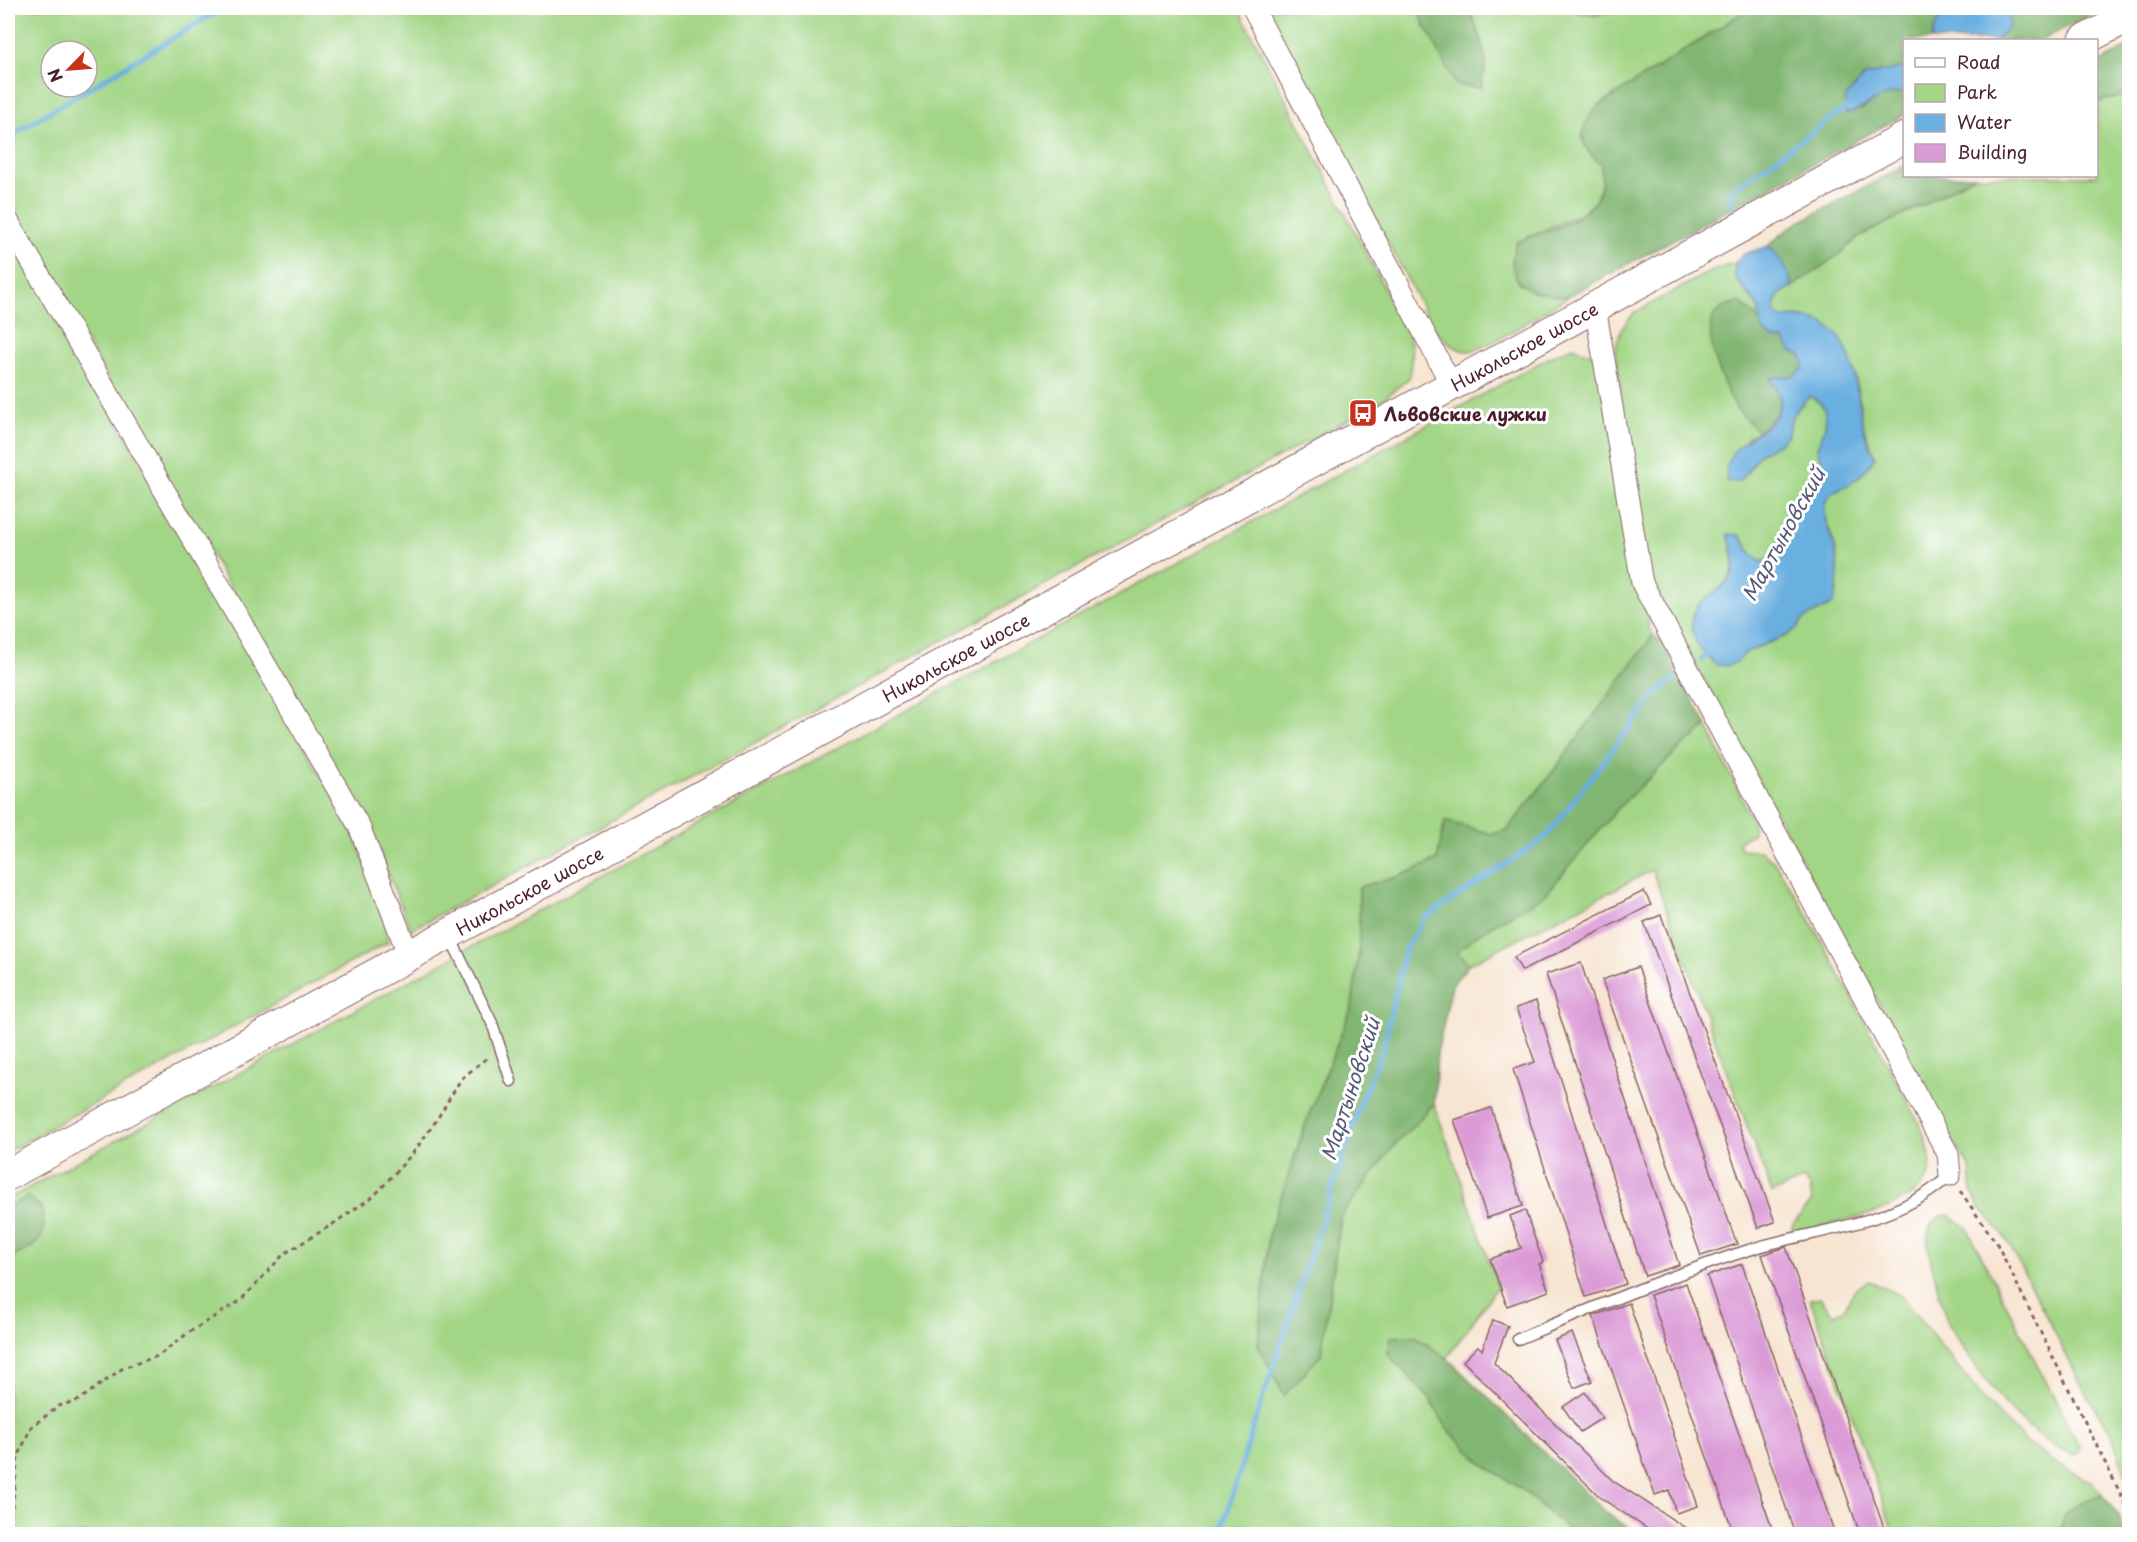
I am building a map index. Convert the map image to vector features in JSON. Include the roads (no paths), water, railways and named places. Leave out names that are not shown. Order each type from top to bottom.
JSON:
[{"type":"main road","points":[[2086,39],[2130,16]]},
{"type":"main road","name":"Никольское шоссе","points":[[8,1175],[1903,139]]},
{"type":"street","points":[[1253,8],[1452,386]]},
{"type":"street","points":[[8,221],[359,826],[409,956]]},
{"type":"street","points":[[1595,307],[1642,583],[1948,1155],[1950,1175]]},
{"type":"lane","points":[[449,935],[492,1023],[511,1081]]},
{"type":"lane","points":[[1518,1339],[1638,1290],[1753,1249],[1878,1218],[1934,1190],[1950,1175]]},
{"type":"water","points":[[1941,8],[1963,8],[1973,14],[1990,8],[2007,10],[2010,25],[1997,39],[1932,39]]},
{"type":"water","points":[[1903,67],[1903,92],[1887,95],[1846,114],[1846,97],[1865,76]]},
{"type":"water","points":[[1768,246],[1783,264],[1792,287],[1778,296],[1774,312],[1783,319],[1793,317],[1810,319],[1825,324],[1837,334],[1851,362],[1864,431],[1875,457],[1857,479],[1832,493],[1825,505],[1825,518],[1837,562],[1838,576],[1833,604],[1804,619],[1788,635],[1746,652],[1738,661],[1728,666],[1716,665],[1697,643],[1692,627],[1693,616],[1702,602],[1730,579],[1734,570],[1734,557],[1728,534],[1740,535],[1752,555],[1761,562],[1771,559],[1781,548],[1785,517],[1790,503],[1816,481],[1822,471],[1817,448],[1825,426],[1825,412],[1818,401],[1810,396],[1795,413],[1788,434],[1780,443],[1759,454],[1739,482],[1727,482],[1727,468],[1736,449],[1770,423],[1778,412],[1781,400],[1770,378],[1793,376],[1804,368],[1802,356],[1791,351],[1785,340],[1774,339],[1764,332],[1759,321],[1759,308],[1735,277],[1735,263],[1744,254]]},
{"type":"waterway","points":[[8,137],[223,8]]},
{"type":"waterway","name":"Мартыновский","points":[[1733,208],[1729,198],[1736,187],[1850,105]]},
{"type":"waterway","name":"Мартыновский","points":[[1701,660],[1711,653]]},
{"type":"waterway","name":"Мартыновский","points":[[1217,1534],[1224,1523],[1253,1428],[1362,1099],[1383,1049],[1405,949],[1425,918],[1545,838],[1655,694],[1675,679]]},
{"type":"place","name":"Львовские лужки","points":[[1363,413]]}]
